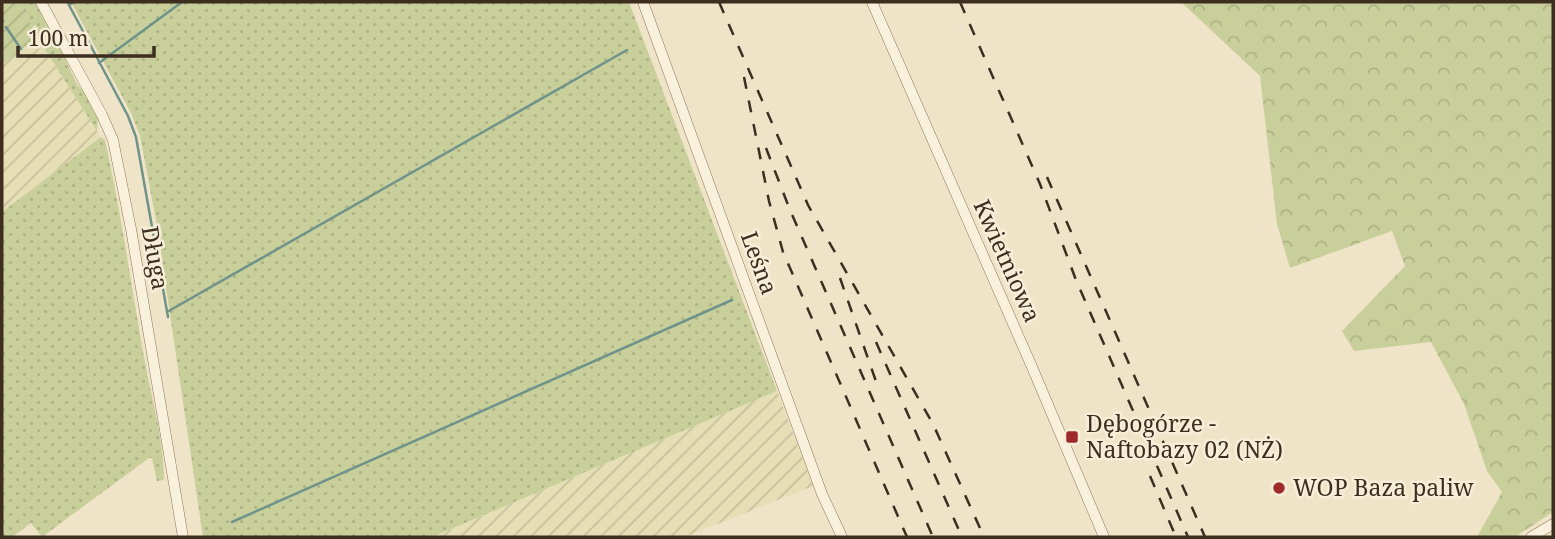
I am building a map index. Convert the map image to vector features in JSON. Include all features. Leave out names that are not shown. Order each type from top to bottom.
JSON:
[{"type":"street","name":"Długa","points":[[41,2],[102,115],[117,155],[183,537]]},
{"type":"street","name":"Leśna","points":[[643,2],[822,494],[842,537]]},
{"type":"street","name":"Kwietniowa","points":[[872,2],[1104,537]]},
{"type":"street","points":[[1531,537],[1553,524]]},
{"type":"shaded area","points":[[37,37],[101,137],[2,212],[2,65]]},
{"type":"shaded area","points":[[777,391],[813,486],[685,537],[432,537]]},
{"type":"green space","points":[[2,2],[19,2],[37,37],[2,65]]},
{"type":"green space","points":[[19,2],[36,2],[65,53],[77,84],[87,95],[98,117],[97,131],[37,37]]},
{"type":"green space","points":[[71,2],[629,2],[777,391],[432,537],[203,537],[156,220],[140,136],[131,113]]},
{"type":"green space","points":[[1181,2],[1553,2],[1553,512],[1515,537],[1477,537],[1502,492],[1487,471],[1464,404],[1431,342],[1354,351],[1342,331],[1405,266],[1392,231],[1290,268],[1277,224],[1260,76]]},
{"type":"green space","points":[[101,137],[105,140],[116,194],[160,434],[164,480],[157,481],[152,458],[149,458],[42,537],[31,523],[12,537],[2,537],[2,212]]},
{"type":"waterway","points":[[68,2],[69,5],[74,2]]},
{"type":"waterway","points":[[99,63],[182,2]]},
{"type":"waterway","points":[[69,5],[128,116],[136,137],[168,317]]},
{"type":"waterway","points":[[6,27],[21,49]]},
{"type":"waterway","points":[[167,312],[627,50]]},
{"type":"waterway","points":[[232,522],[732,300]]},
{"type":"railway","points":[[719,2],[808,205],[933,424],[984,537]]},
{"type":"railway","points":[[960,2],[1040,184],[1076,280],[1188,537]]},
{"type":"railway","points":[[744,77],[769,201],[783,252],[907,537]]},
{"type":"railway","points":[[766,148],[790,210],[933,537]]},
{"type":"railway","points":[[1047,177],[1205,537]]},
{"type":"railway","points":[[840,278],[879,390]]},
{"type":"railway","points":[[876,342],[962,537]]},
{"type":"railway","points":[[1150,476],[1176,537]]},
{"type":"place","name":"Dębogórze - Naftobazy 02 (NŻ)","points":[[1072,437]]},
{"type":"place","name":"WOP Baza paliw","points":[[1279,488]]}]
